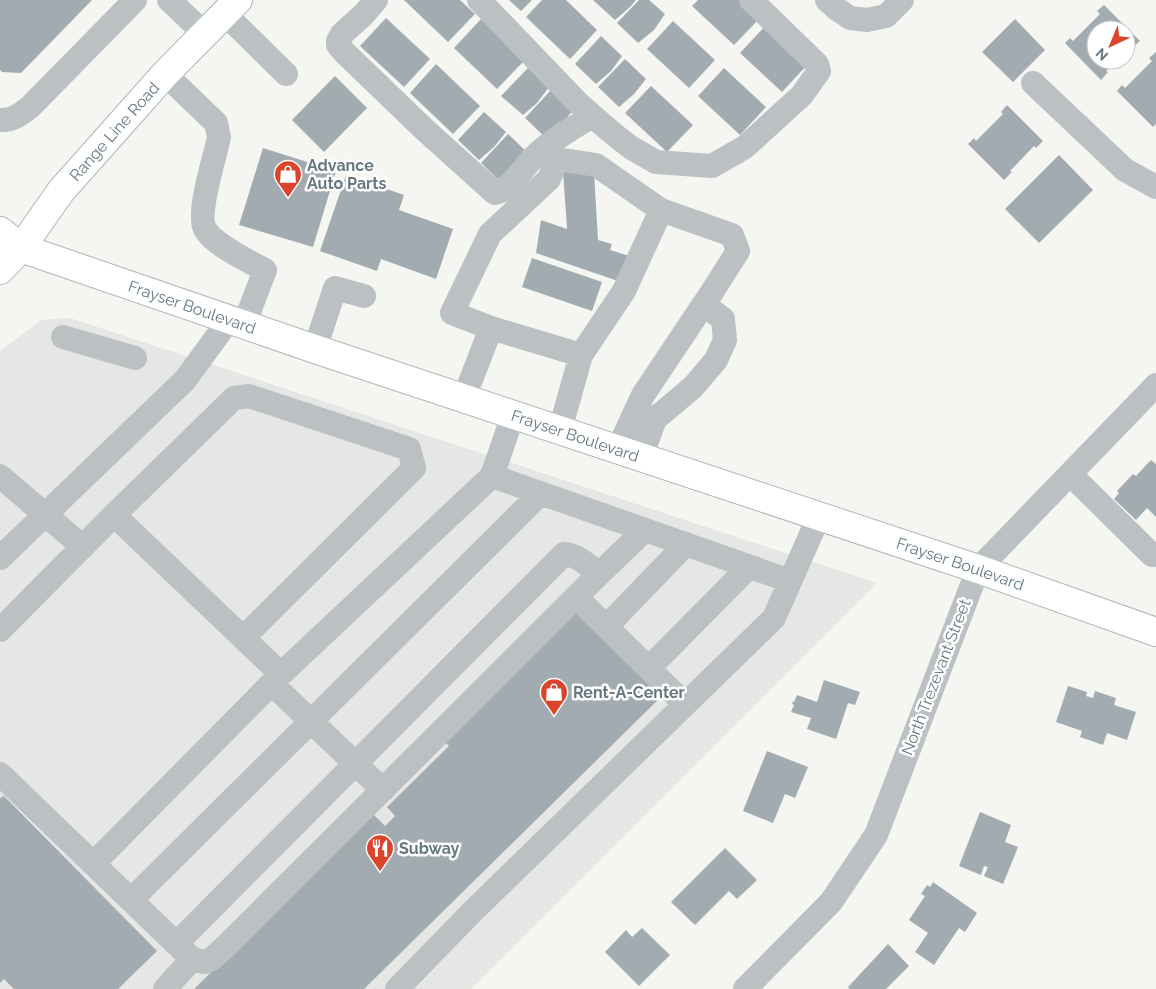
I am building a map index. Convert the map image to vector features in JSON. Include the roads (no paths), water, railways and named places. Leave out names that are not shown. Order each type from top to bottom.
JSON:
[{"type":"main road","name":"Range Line Road","points":[[0,270],[21,248],[62,191],[166,74],[232,7]]},
{"type":"main road","name":"Frayser Boulevard","points":[[0,231],[21,248],[237,323],[978,569],[1156,632]]},
{"type":"street","points":[[0,120],[4,121],[17,117],[30,107],[135,0]]},
{"type":"street","points":[[169,0],[205,34]]},
{"type":"street","points":[[376,0],[342,34],[338,45],[425,130],[495,193],[507,187],[544,147],[592,116]]},
{"type":"street","points":[[479,0],[579,104],[630,147],[656,162],[712,166],[745,147],[802,95],[819,71],[817,64],[751,0]]},
{"type":"street","points":[[827,0],[837,10],[850,18],[866,20],[886,16],[902,0]]},
{"type":"street","points":[[232,7],[286,74]]},
{"type":"street","points":[[0,558],[185,380],[237,323],[265,270],[217,242],[204,228],[202,208],[218,146],[219,137],[216,124],[166,74]]},
{"type":"street","points":[[1033,82],[1125,170],[1156,187]]},
{"type":"street","points":[[581,355],[491,328],[452,313],[490,234],[549,179],[557,159],[596,165],[661,210],[732,235],[738,251],[643,395],[630,453]]},
{"type":"street","points":[[560,430],[581,355],[624,292],[661,210]]},
{"type":"street","points":[[316,349],[335,288],[364,296]]},
{"type":"street","points":[[630,453],[655,419],[693,387],[716,360],[725,340],[723,319],[704,305]]},
{"type":"street","points":[[464,398],[491,328]]},
{"type":"street","points":[[63,337],[136,358]]},
{"type":"street","name":"North Trezevant Street","points":[[745,989],[832,902],[876,835],[978,569],[1156,385]]},
{"type":"street","points":[[0,630],[234,398],[249,396],[409,449],[414,468],[243,638]]},
{"type":"street","points":[[93,864],[277,679],[492,476],[513,415]]},
{"type":"street","points":[[1070,474],[1152,555],[1156,555]]},
{"type":"street","points":[[0,476],[83,547]]},
{"type":"street","points":[[492,476],[790,581]]},
{"type":"street","points":[[131,900],[541,493]]},
{"type":"street","points":[[114,515],[243,638],[312,721],[382,790]]},
{"type":"street","points":[[397,989],[473,911],[774,618],[819,516]]},
{"type":"street","points":[[0,774],[184,952],[204,962],[217,954],[645,530]]},
{"type":"street","points":[[607,626],[686,544]]},
{"type":"street","points":[[165,989],[184,952],[356,764],[564,554],[585,563],[599,574]]},
{"type":"street","points":[[649,668],[749,567]]},
{"type":"street","points":[[576,597],[685,704]]},
{"type":"place","name":"Advance Auto Parts","points":[[288,198]]},
{"type":"place","name":"Rent-A-Center","points":[[554,716]]},
{"type":"place","name":"Subway","points":[[380,872]]}]
